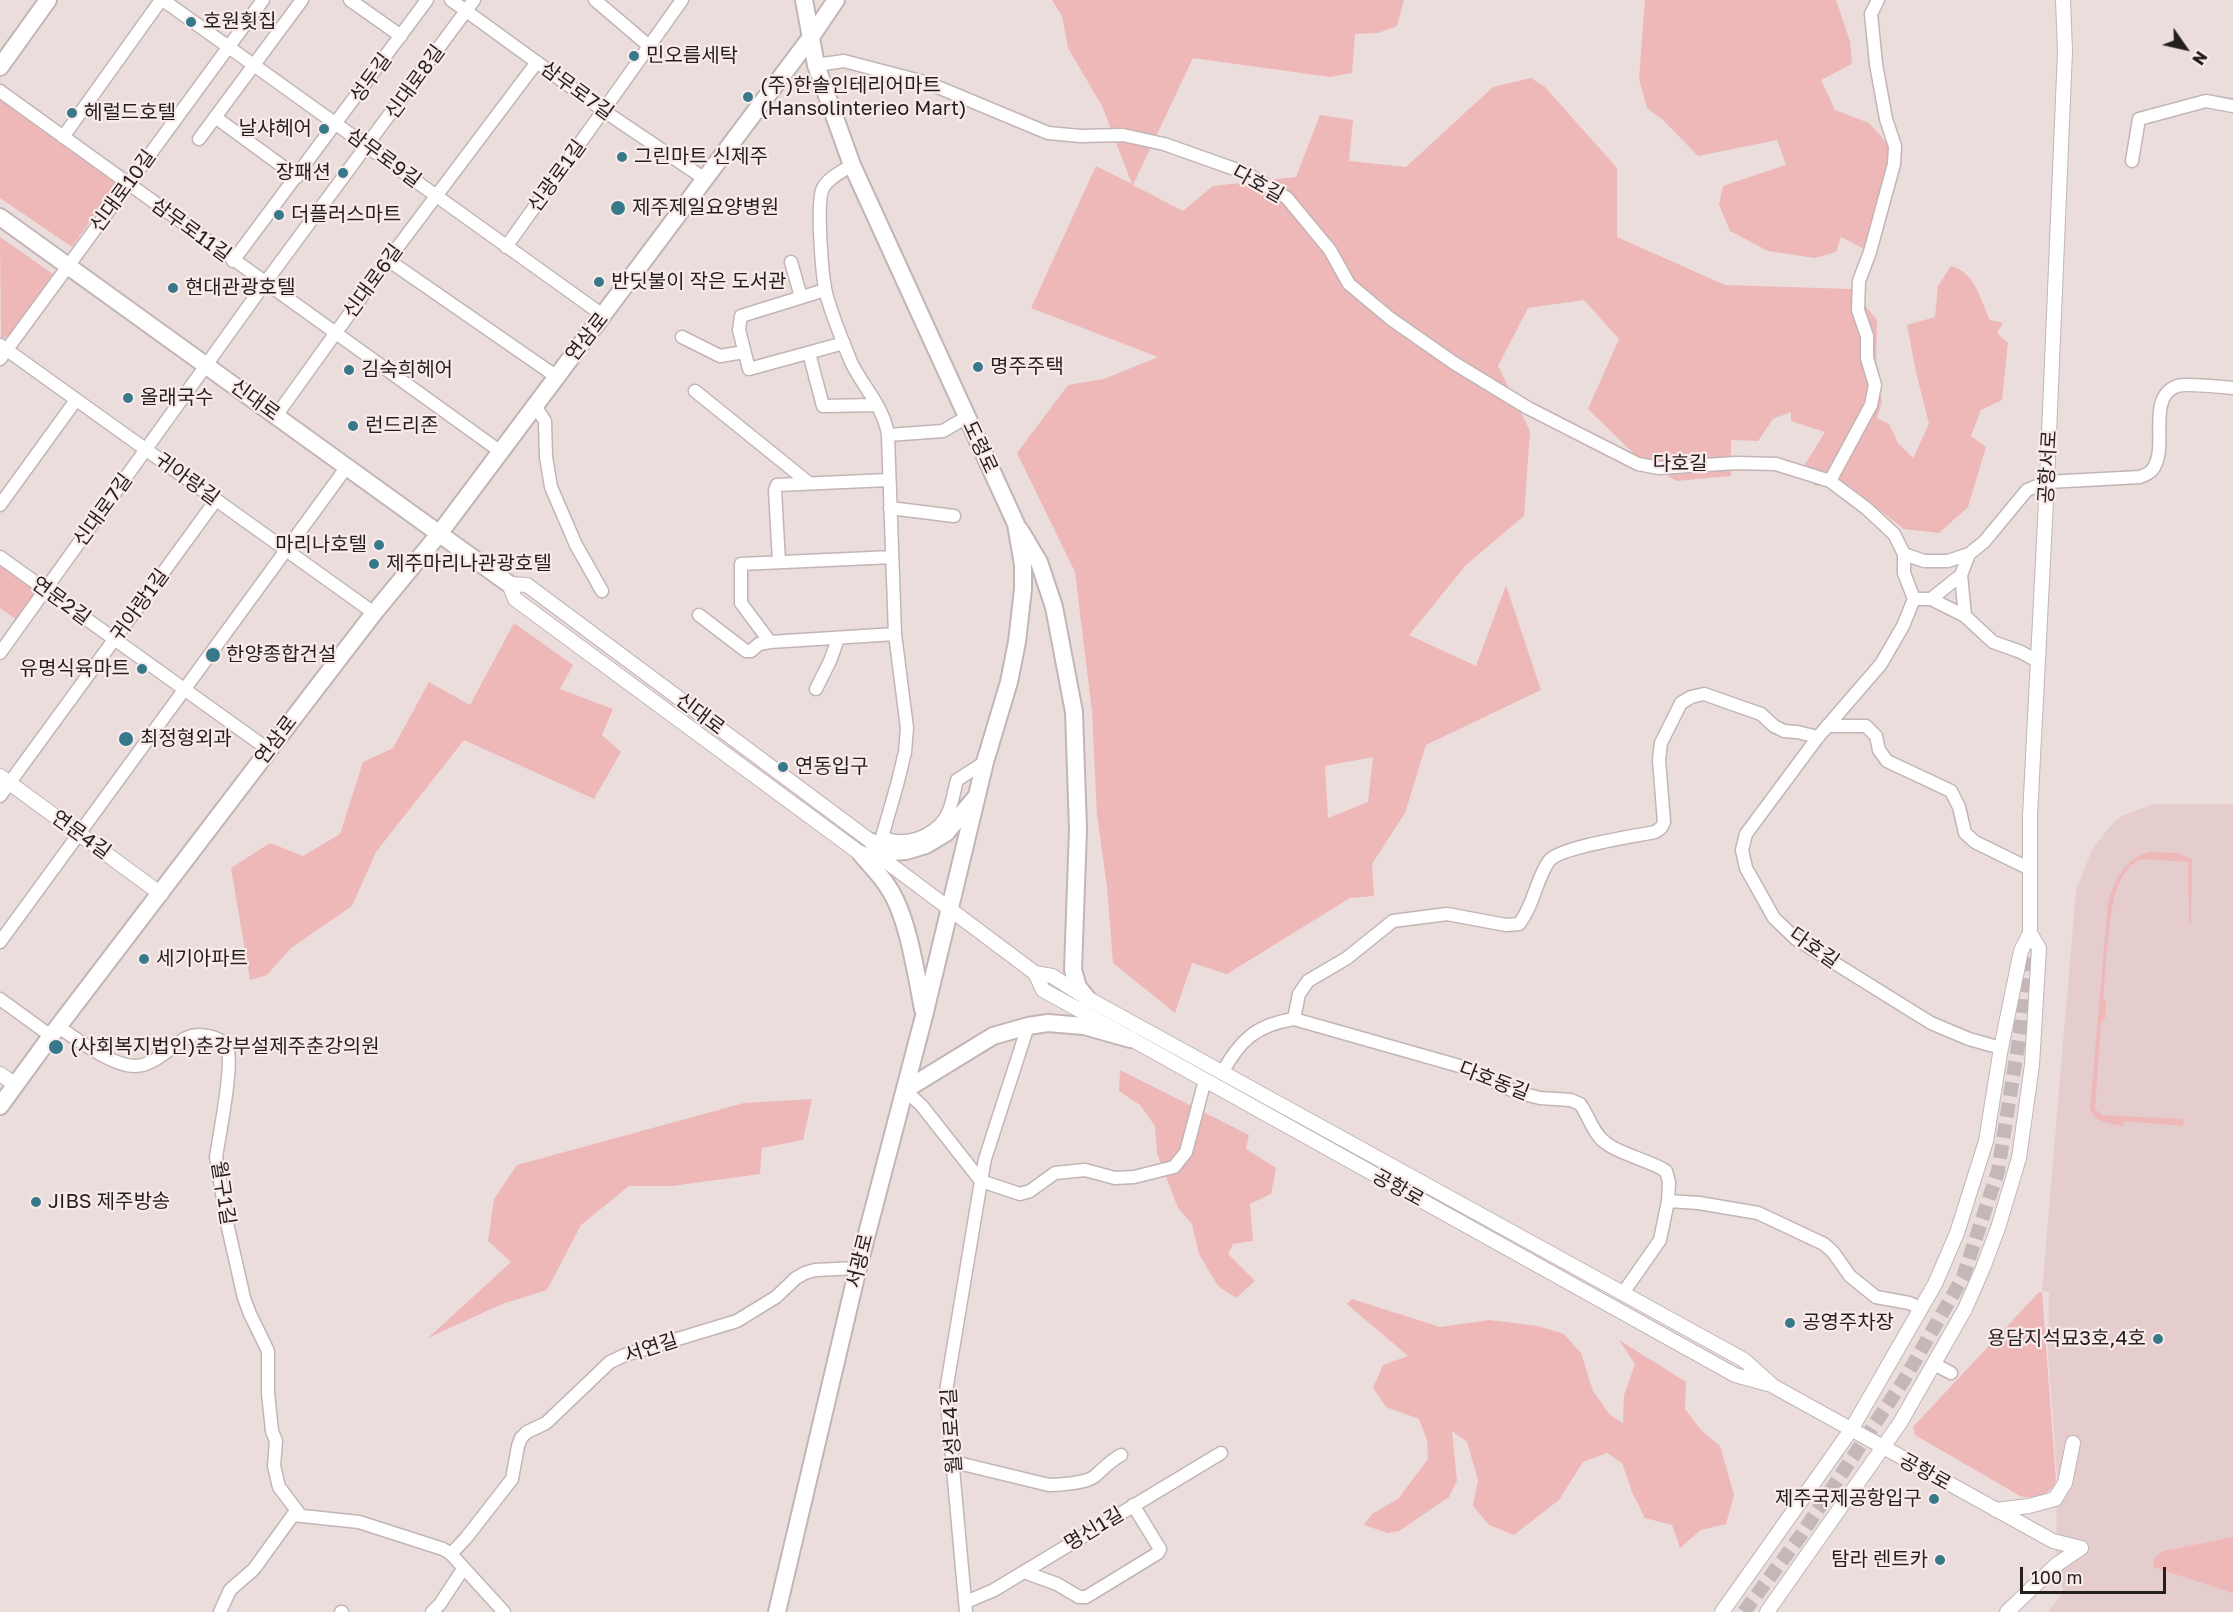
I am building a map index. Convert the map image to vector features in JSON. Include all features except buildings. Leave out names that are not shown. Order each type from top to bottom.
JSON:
[{"type":"main road","points":[[0,67],[48,0]]},
{"type":"main road","name":"도령로","points":[[804,0],[816,65],[852,165],[1016,524],[1023,565],[1022,614],[1009,682],[985,762],[950,912]]},
{"type":"main road","name":"연삼로","points":[[0,1106],[374,613],[440,534],[811,37],[836,0]]},
{"type":"main road","name":"신대로","points":[[0,218],[509,584]]},
{"type":"main road","points":[[1016,524],[1039,562],[1054,606],[1074,711],[1078,828],[1073,970],[1078,987],[1087,998]]},
{"type":"main road","points":[[866,848],[906,852],[926,845],[946,833],[978,794]]},
{"type":"main road","points":[[866,848],[889,887],[903,921],[914,959],[924,1016]]},
{"type":"main road","name":"서광로","points":[[777,1612],[858,1268],[950,912]]},
{"type":"main road","points":[[905,1090],[993,1036],[1028,1026],[1048,1023],[1084,1026],[1130,1039]]},
{"type":"street","name":"삼무로9길","points":[[162,0],[604,316]]},
{"type":"street","points":[[63,137],[162,0]]},
{"type":"street","name":"신대로10길","points":[[2,352],[230,48],[263,0]]},
{"type":"street","points":[[199,139],[302,0]]},
{"type":"street","name":"성두길","points":[[350,0],[401,36]]},
{"type":"street","name":"성두길","points":[[233,261],[427,0]]},
{"type":"street","name":"삼무로7길","points":[[451,0],[604,111],[705,179]]},
{"type":"street","name":"신대로8길","points":[[207,366],[474,0]]},
{"type":"street","points":[[595,0],[649,46]]},
{"type":"street","name":"신광로1길","points":[[506,247],[682,0]]},
{"type":"street","points":[[1830,481],[1871,405],[1875,385],[1867,358],[1867,336],[1858,310],[1859,281],[1870,252],[1894,164],[1895,146],[1886,119],[1876,64],[1871,14],[1878,0]]},
{"type":"street","name":"공항서로","points":[[2030,933],[2030,816],[2065,51],[2063,0]]},
{"type":"street","name":"다호길","points":[[816,65],[844,61],[928,83],[1048,133],[1081,136],[1122,135],[1164,144],[1246,173],[1287,198],[1330,250],[1349,284],[1391,319],[1454,363],[1528,408],[1638,464],[1659,468],[1736,463],[1776,464],[1830,481],[1866,508],[1894,534],[1904,554],[1904,573],[1914,600],[1903,626],[1881,664],[1818,737],[1746,834],[1742,850],[1746,868],[1774,918],[1796,939],[1931,1023],[1969,1039],[2001,1048]]},
{"type":"street","name":"신대로6길","points":[[276,416],[388,260],[537,62]]},
{"type":"street","name":"삼무로11길","points":[[0,91],[334,334],[501,452]]},
{"type":"street","points":[[2132,161],[2139,119],[2206,101],[2233,106]]},
{"type":"street","points":[[215,117],[297,177]]},
{"type":"street","points":[[852,165],[832,178],[823,188],[821,227],[825,290],[852,362],[866,390],[886,421],[888,435],[895,634],[907,728],[905,752],[882,837],[891,841],[903,842],[919,838],[935,829],[946,816],[957,780],[985,762]]},
{"type":"street","name":"연삼로","points":[[388,260],[557,377]]},
{"type":"street","points":[[791,262],[801,297]]},
{"type":"street","points":[[825,290],[741,316],[739,330],[749,369],[844,343]]},
{"type":"street","points":[[682,337],[720,356],[744,352]]},
{"type":"street","name":"귀아랑길","points":[[2,352],[76,400],[374,613]]},
{"type":"street","points":[[809,353],[823,406],[877,405]]},
{"type":"street","name":"신대로7길","points":[[0,653],[207,366]]},
{"type":"street","points":[[1904,554],[1924,561],[1948,561],[1969,554],[1984,542],[2027,490],[2047,482],[2140,477],[2151,472],[2157,460],[2160,408],[2166,394],[2178,385],[2233,388]]},
{"type":"street","points":[[695,391],[809,483]]},
{"type":"street","points":[[0,505],[76,400]]},
{"type":"street","points":[[535,406],[545,421],[546,457],[551,487],[576,545],[602,591]]},
{"type":"street","points":[[888,435],[943,431],[967,417]]},
{"type":"street","points":[[0,942],[346,468]]},
{"type":"street","points":[[779,562],[775,490],[777,484],[888,480]]},
{"type":"street","name":"귀아랑1길","points":[[0,796],[5,780],[115,639],[216,500]]},
{"type":"street","points":[[890,508],[954,516]]},
{"type":"street","points":[[1965,616],[1961,575],[1969,554]]},
{"type":"street","name":"연문2길","points":[[0,556],[269,750]]},
{"type":"street","points":[[770,642],[741,603],[741,564],[892,556]]},
{"type":"street","points":[[1931,599],[1961,575]]},
{"type":"street","name":"신대로","points":[[509,584],[527,585],[950,912]]},
{"type":"street","points":[[1914,600],[1931,599],[1965,616],[1993,642],[2021,651],[2037,661]]},
{"type":"street","points":[[699,615],[746,651],[751,651],[759,644],[770,642],[895,634]]},
{"type":"street","points":[[816,689],[830,662],[838,639]]},
{"type":"street","points":[[1222,1072],[1235,1049],[1254,1032],[1277,1021],[1294,1018],[1299,994],[1308,981],[1347,958],[1393,921],[1447,914],[1506,925],[1519,924],[1526,915],[1549,860],[1563,852],[1655,832],[1661,828],[1664,822],[1659,760],[1661,743],[1681,703],[1691,697],[1704,694],[1761,714],[1774,726],[1784,731],[1818,737]]},
{"type":"street","points":[[1827,726],[1866,726],[1876,736],[1879,750],[1887,761],[1951,791],[1959,807],[1965,833],[1975,842],[2030,869]]},
{"type":"street","name":"연문4길","points":[[5,780],[161,894]]},
{"type":"street","name":"공항로","points":[[950,912],[1035,973],[1052,976],[1087,998],[1744,1360],[1773,1386]]},
{"type":"street","points":[[1722,1612],[1851,1430],[1942,1270],[1957,1233],[1986,1141],[2001,1048],[2021,951],[2030,933]]},
{"type":"street","points":[[1767,1612],[1900,1423],[1965,1309],[1983,1268],[1998,1228],[2019,1158],[2032,1065],[2039,948],[2030,933]]},
{"type":"street","name":"공항로","points":[[1035,973],[1043,990],[1735,1374],[1773,1386],[2053,1541],[2081,1548],[2050,1571]]},
{"type":"street","points":[[0,999],[55,1031]]},
{"type":"street","name":"다호동길","points":[[1294,1018],[1463,1067],[1516,1092],[1580,1104],[1597,1134],[1606,1144],[1655,1164],[1666,1171],[1669,1182],[1668,1201]]},
{"type":"street","name":"월성로4길","points":[[966,1607],[946,1391],[981,1181],[1028,1026]]},
{"type":"street","name":"월구1길","points":[[55,1031],[119,1063],[134,1066],[144,1065],[195,1035],[213,1037],[228,1048],[227,1083],[216,1156],[217,1168],[244,1298],[249,1314],[268,1351],[268,1393],[272,1431],[276,1441],[274,1466],[279,1487],[300,1516]]},
{"type":"street","points":[[0,1074],[16,1085]]},
{"type":"street","points":[[905,1090],[921,1106],[981,1181],[1020,1194],[1030,1191],[1055,1173],[1085,1170],[1115,1178],[1134,1177],[1174,1167],[1186,1152],[1205,1080]]},
{"type":"street","points":[[1623,1293],[1660,1240],[1668,1201],[1710,1204],[1758,1213],[1824,1244],[1833,1252],[1850,1276],[1876,1298],[1909,1303],[1921,1308]]},
{"type":"street","name":"서연길","points":[[451,1554],[512,1479],[521,1438],[527,1432],[546,1423],[610,1362],[625,1355],[736,1321],[777,1297],[796,1278],[805,1273],[815,1270],[858,1268]]},
{"type":"street","points":[[1934,1364],[1950,1372]]},
{"type":"street","points":[[1995,1510],[2029,1506],[2055,1499],[2065,1483],[2073,1443]]},
{"type":"street","name":"명신1길","points":[[966,1607],[1221,1453]]},
{"type":"street","points":[[954,1462],[975,1465],[1048,1485],[1062,1485],[1093,1478],[1109,1461],[1121,1455]]},
{"type":"street","points":[[1024,1572],[1057,1584],[1079,1597],[1086,1597],[1158,1553],[1160,1549],[1132,1505]]},
{"type":"street","points":[[220,1612],[230,1590],[254,1569],[293,1515],[359,1522],[425,1542],[451,1554],[504,1612]]},
{"type":"street","points":[[2007,1612],[2050,1571],[2054,1556],[2053,1541]]},
{"type":"street","points":[[432,1612],[440,1604],[463,1569]]},
{"type":"shaded area","points":[[1052,0],[1404,0],[1397,26],[1378,33],[1355,34],[1352,73],[1330,77],[1193,58],[1133,185],[1183,211],[1213,186],[1296,177],[1320,115],[1353,120],[1349,161],[1406,167],[1493,87],[1531,78],[1545,87],[1617,168],[1617,237],[1725,285],[1851,289],[1877,320],[1876,367],[1882,402],[1877,418],[1889,424],[1898,443],[1913,458],[1929,424],[1907,325],[1935,317],[1938,286],[1951,266],[1959,269],[1976,287],[1990,320],[2003,323],[1997,333],[2008,343],[2002,400],[1981,410],[1971,436],[1986,447],[1968,507],[1939,533],[1904,529],[1845,483],[1815,486],[1804,466],[1825,432],[1791,421],[1791,412],[1773,419],[1758,441],[1731,440],[1731,476],[1676,481],[1634,454],[1588,409],[1619,339],[1584,300],[1528,308],[1498,366],[1530,431],[1524,516],[1466,565],[1409,635],[1476,666],[1506,585],[1541,690],[1426,745],[1405,813],[1372,864],[1374,896],[1350,898],[1227,974],[1192,963],[1175,1013],[1113,963],[1107,887],[1097,815],[1092,712],[1075,572],[1017,453],[1068,385],[1104,379],[1158,357],[1031,308],[1096,166],[1132,184],[1102,106],[1068,48],[1062,16]],"holes":[[[1373,757],[1368,802],[1328,818],[1325,766]]]},
{"type":"shaded area","points":[[1645,0],[1836,0],[1850,41],[1852,64],[1821,80],[1835,110],[1869,123],[1895,152],[1864,249],[1841,237],[1836,252],[1815,258],[1768,251],[1730,231],[1719,205],[1723,186],[1786,165],[1777,140],[1698,156],[1663,120],[1647,108],[1639,79]]},
{"type":"shaded area","points":[[0,98],[117,182],[72,247],[0,198]]},
{"type":"shaded area","points":[[0,237],[53,274],[9,337],[1,338]]},
{"type":"shaded area","points":[[0,563],[33,586],[35,594],[17,620],[0,608]]},
{"type":"shaded area","points":[[514,623],[573,665],[560,689],[613,709],[602,735],[621,752],[594,799],[464,740],[376,852],[352,906],[291,948],[267,975],[250,980],[231,868],[270,843],[303,856],[340,834],[363,762],[393,748],[429,682],[470,705]]},
{"type":"shaded area","points":[[2153,804],[2233,804],[2233,1612],[2048,1612],[2063,1592],[2056,1553],[2057,1476],[2048,1353],[2049,1292],[2042,1291],[2076,890],[2092,850],[2112,824],[2122,816]]},
{"type":"shaded area","points":[[2150,852],[2177,853],[2192,859],[2191,923],[2189,923],[2188,862],[2143,859],[2127,870],[2116,891],[2110,921],[2103,998],[2106,1002],[2105,1018],[2101,1023],[2095,1109],[2102,1115],[2182,1119],[2183,1126],[2124,1121],[2123,1126],[2095,1117],[2090,1108],[2108,903],[2122,871],[2134,859]]},
{"type":"shaded area","points":[[1120,1070],[1249,1135],[1246,1149],[1276,1168],[1271,1194],[1250,1204],[1253,1241],[1233,1244],[1228,1254],[1255,1281],[1236,1298],[1218,1286],[1199,1254],[1192,1224],[1178,1208],[1157,1153],[1155,1126],[1140,1105],[1119,1091]]},
{"type":"shaded area","points":[[812,1099],[803,1140],[762,1148],[760,1174],[672,1186],[629,1186],[581,1225],[547,1290],[502,1304],[428,1338],[511,1262],[488,1241],[494,1199],[517,1165],[744,1103]]},
{"type":"shaded area","points":[[2039,1292],[2042,1292],[2056,1481],[2046,1493],[2036,1497],[2025,1497],[1915,1435],[1913,1427]]},
{"type":"shaded area","points":[[1352,1299],[1440,1327],[1489,1320],[1538,1326],[1564,1334],[1581,1353],[1593,1391],[1610,1415],[1623,1423],[1624,1395],[1635,1364],[1619,1340],[1686,1382],[1685,1409],[1701,1430],[1720,1446],[1734,1495],[1726,1524],[1701,1530],[1680,1548],[1672,1525],[1645,1518],[1632,1492],[1622,1463],[1607,1453],[1583,1462],[1559,1500],[1514,1535],[1489,1525],[1473,1506],[1478,1480],[1467,1442],[1452,1431],[1457,1481],[1449,1497],[1399,1531],[1388,1533],[1364,1525],[1372,1514],[1398,1499],[1428,1459],[1427,1440],[1419,1419],[1386,1407],[1373,1388],[1383,1365],[1408,1356],[1347,1304]]},
{"type":"shaded area","points":[[2233,1537],[2233,1593],[2153,1567],[2155,1557],[2164,1551]]},
{"type":"tunnel","points":[[1744,1612],[1801,1535],[1904,1380],[1963,1277],[1998,1171],[2020,1033],[2030,935]]},
{"type":"place","name":"호원횟집","points":[[191,22]]},
{"type":"place","name":"민오름세탁","points":[[634,56]]},
{"type":"place","name":"(주)한솔인테리어마트 (Hansolinterieo Mart)","points":[[748,97]]},
{"type":"place","name":"헤럴드호텔","points":[[72,113]]},
{"type":"place","name":"날샤헤어","points":[[324,129]]},
{"type":"place","name":"그린마트 신제주","points":[[622,157]]},
{"type":"place","name":"장패션","points":[[343,173]]},
{"type":"place","name":"제주제일요양병원","points":[[618,208]]},
{"type":"place","name":"더플러스마트","points":[[279,215]]},
{"type":"place","name":"반딧불이 작은 도서관","points":[[599,282]]},
{"type":"place","name":"현대관광호텔","points":[[173,288]]},
{"type":"place","name":"명주주택","points":[[978,367]]},
{"type":"place","name":"김숙희헤어","points":[[349,370]]},
{"type":"place","name":"올래국수","points":[[128,398]]},
{"type":"place","name":"런드리존","points":[[353,426]]},
{"type":"place","name":"마리나호텔","points":[[379,545]]},
{"type":"place","name":"제주마리나관광호텔","points":[[374,564]]},
{"type":"place","name":"한양종합건설","points":[[213,655]]},
{"type":"place","name":"유명식육마트","points":[[142,669]]},
{"type":"place","name":"최정형외과","points":[[126,739]]},
{"type":"place","name":"연동입구","points":[[783,767]]},
{"type":"place","name":"세기아파트","points":[[144,959]]},
{"type":"place","name":"(사회복지법인)춘강부설제주춘강의원","points":[[56,1047]]},
{"type":"place","name":"JIBS 제주방송","points":[[36,1202]]},
{"type":"place","name":"공영주차장","points":[[1790,1323]]},
{"type":"place","name":"용담지석묘3호,4호","points":[[2158,1339]]},
{"type":"place","name":"제주국제공항입구","points":[[1934,1499]]},
{"type":"place","name":"탐라 렌트카","points":[[1940,1560]]}]
